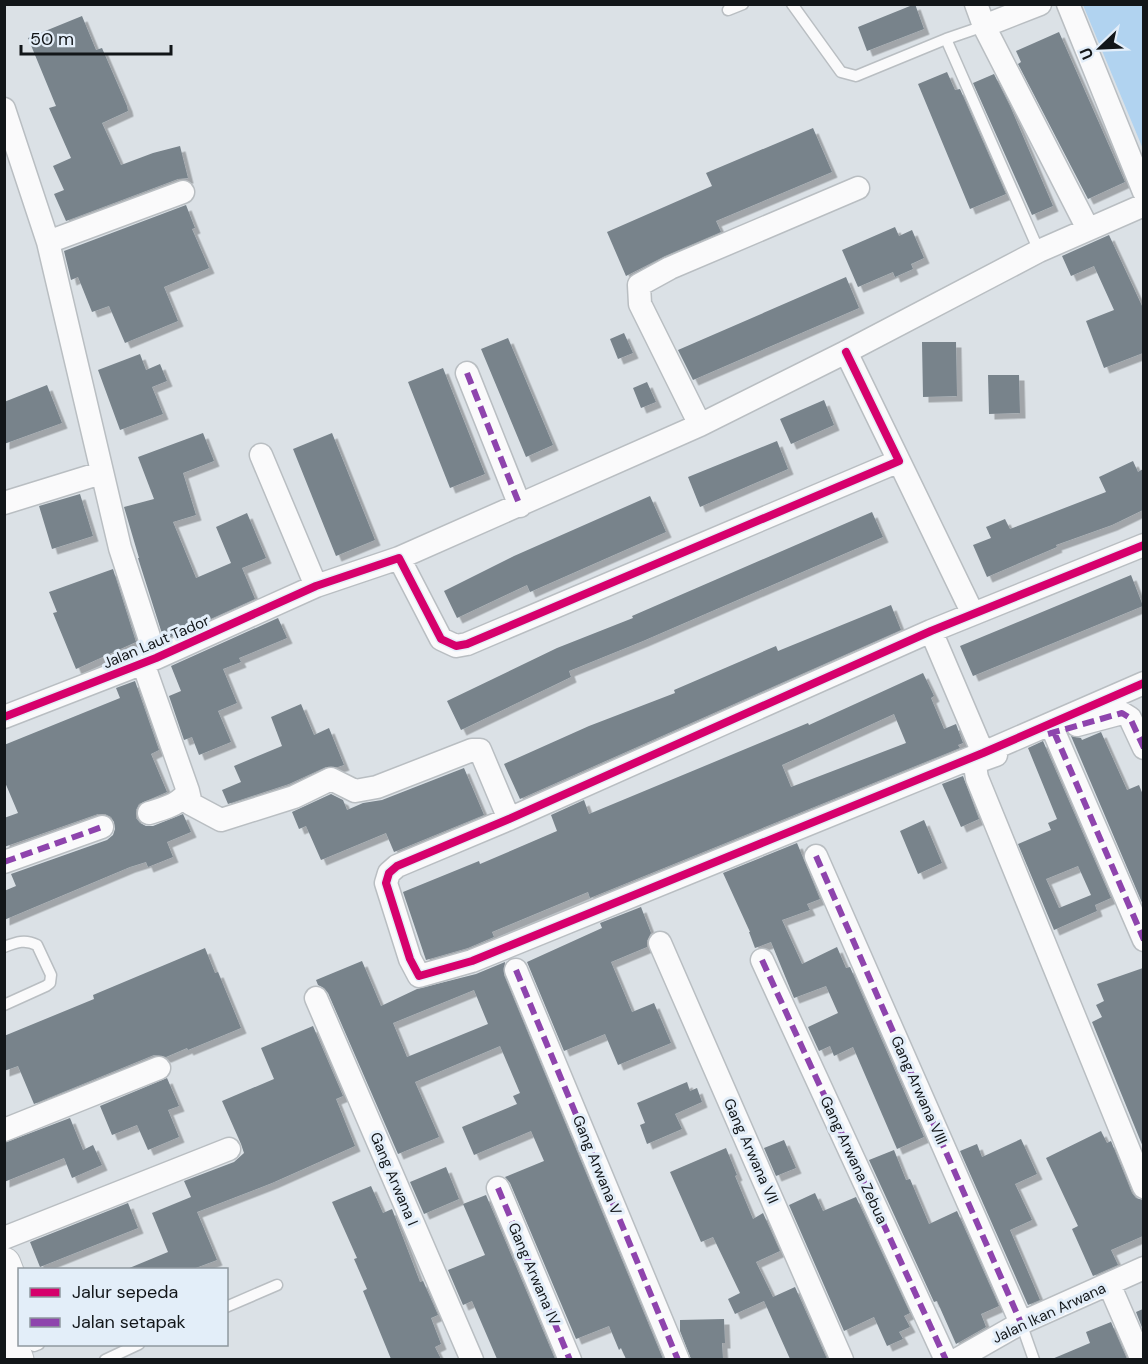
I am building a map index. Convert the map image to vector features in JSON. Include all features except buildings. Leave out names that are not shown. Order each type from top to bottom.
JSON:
[{"type":"main road","points":[[4,1264],[18,1301]]},
{"type":"main road","points":[[4,1326],[18,1338]]},
{"type":"street","points":[[975,4],[984,26],[1088,229]]},
{"type":"street","points":[[984,26],[1040,4]]},
{"type":"street","points":[[1068,4],[1143,192]]},
{"type":"street","points":[[4,109],[48,242],[60,286],[120,548],[149,661],[192,804],[221,820],[294,797],[331,779],[355,790],[377,787],[472,750],[480,750],[509,819]]},
{"type":"street","points":[[700,425],[640,304],[639,285],[670,268],[858,189]]},
{"type":"street","points":[[48,242],[183,192]]},
{"type":"street","name":"Jalan Laut Tador","points":[[4,717],[149,661],[316,586],[399,558],[520,506],[700,425],[846,352],[1038,251],[1143,205]]},
{"type":"street","points":[[846,352],[973,614]]},
{"type":"street","points":[[467,373],[520,506]]},
{"type":"street","points":[[261,455],[316,586]]},
{"type":"street","points":[[399,558],[441,639],[456,646],[468,644],[766,519],[899,460]]},
{"type":"street","points":[[5,500],[101,473]]},
{"type":"street","points":[[1143,545],[931,631],[509,819],[397,866],[389,873],[386,883],[410,959],[419,976],[472,961],[983,753],[1143,683]]},
{"type":"street","points":[[931,631],[983,753]]},
{"type":"street","points":[[1143,748],[1130,718],[1122,713],[1054,732],[982,760],[975,766],[977,778],[1143,1187]]},
{"type":"street","points":[[1054,732],[1143,940]]},
{"type":"street","points":[[149,813],[175,804],[188,791]]},
{"type":"street","points":[[4,862],[102,827]]},
{"type":"street","name":"Gang Arwana VIII","points":[[816,856],[1021,1323]]},
{"type":"street","name":"Gang Arwana VII","points":[[660,943],[842,1359]]},
{"type":"street","name":"Gang Arwana Zebua","points":[[762,960],[946,1359]]},
{"type":"street","name":"Gang Arwana V","points":[[516,970],[678,1359]]},
{"type":"street","name":"Gang Arwana I","points":[[316,998],[472,1359]]},
{"type":"street","points":[[4,1130],[159,1068]]},
{"type":"street","points":[[4,1238],[229,1149]]},
{"type":"street","name":"Gang Arwana IV","points":[[498,1188],[570,1359]]},
{"type":"street","name":"Jalan Ikan Arwana","points":[[956,1359],[1021,1323],[1143,1268]]},
{"type":"street","points":[[1109,1284],[1142,1359]]},
{"type":"lane","points":[[728,10],[743,4]]},
{"type":"lane","points":[[792,4],[841,72],[856,76],[984,26]]},
{"type":"lane","points":[[946,39],[1038,251]]},
{"type":"lane","points":[[4,947],[21,940],[37,945],[51,975],[50,983],[46,986],[4,1005]]},
{"type":"lane","points":[[228,1306],[277,1285]]},
{"type":"lane","points":[[1021,1323],[1034,1359]]},
{"type":"lane","points":[[105,1359],[134,1346]]},
{"type":"shaded area","points":[[1083,5],[1143,5],[1143,149]]},
{"type":"marked path","points":[[467,373],[520,506]]},
{"type":"marked path","points":[[1048,734],[1122,713],[1130,718],[1144,748]]},
{"type":"marked path","points":[[1054,732],[1144,940]]},
{"type":"marked path","points":[[4,862],[102,827]]},
{"type":"marked path","points":[[816,856],[1021,1323]]},
{"type":"marked path","points":[[762,960],[946,1360]]},
{"type":"marked path","points":[[516,970],[678,1360]]},
{"type":"marked path","points":[[498,1188],[570,1360]]},
{"type":"cycle path","points":[[4,717],[156,658],[316,586],[399,558],[441,639],[456,646],[467,644],[899,461],[846,352]]},
{"type":"cycle path","points":[[1144,545],[931,631],[509,819],[397,866],[389,873],[386,883],[410,959],[419,976],[472,961],[983,753],[1144,683]]}]
